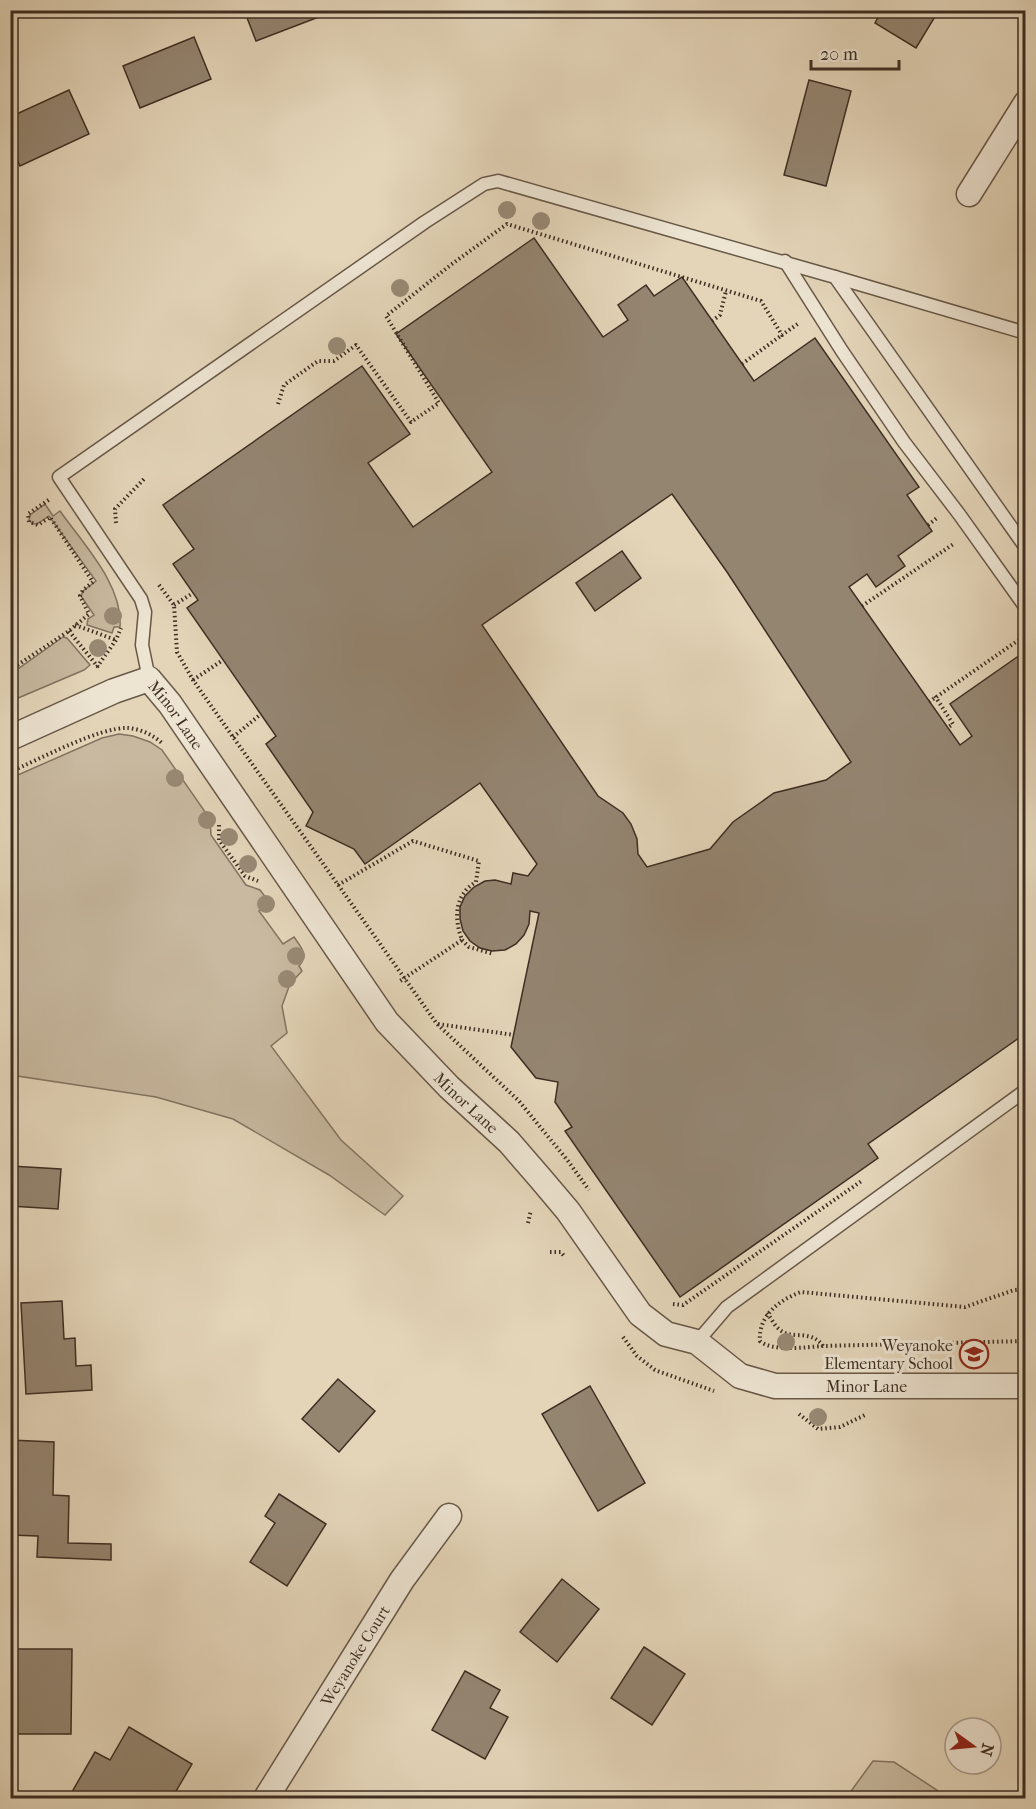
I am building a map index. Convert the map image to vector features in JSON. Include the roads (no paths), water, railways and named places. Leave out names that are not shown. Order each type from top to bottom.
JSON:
[{"type":"street","points":[[969,194],[1026,103]]},
{"type":"street","name":"Minor Lane","points":[[10,738],[149,679],[170,704],[387,1022],[449,1087],[509,1142],[568,1211],[640,1314],[666,1334],[697,1342],[740,1376],[775,1386],[1026,1386]]},
{"type":"street","name":"Weyanoke Court","points":[[266,1798],[402,1580],[448,1516]]},
{"type":"lane","points":[[149,679],[142,645],[145,612],[141,599],[59,477],[484,184],[498,181],[785,261],[1026,333]]},
{"type":"lane","points":[[785,261],[842,351],[904,442],[1026,608]]},
{"type":"lane","points":[[835,277],[1026,548]]},
{"type":"lane","points":[[697,1342],[727,1307],[1026,1090]]},
{"type":"place","name":"Weyanoke Elementary School","points":[[974,1354]]}]
